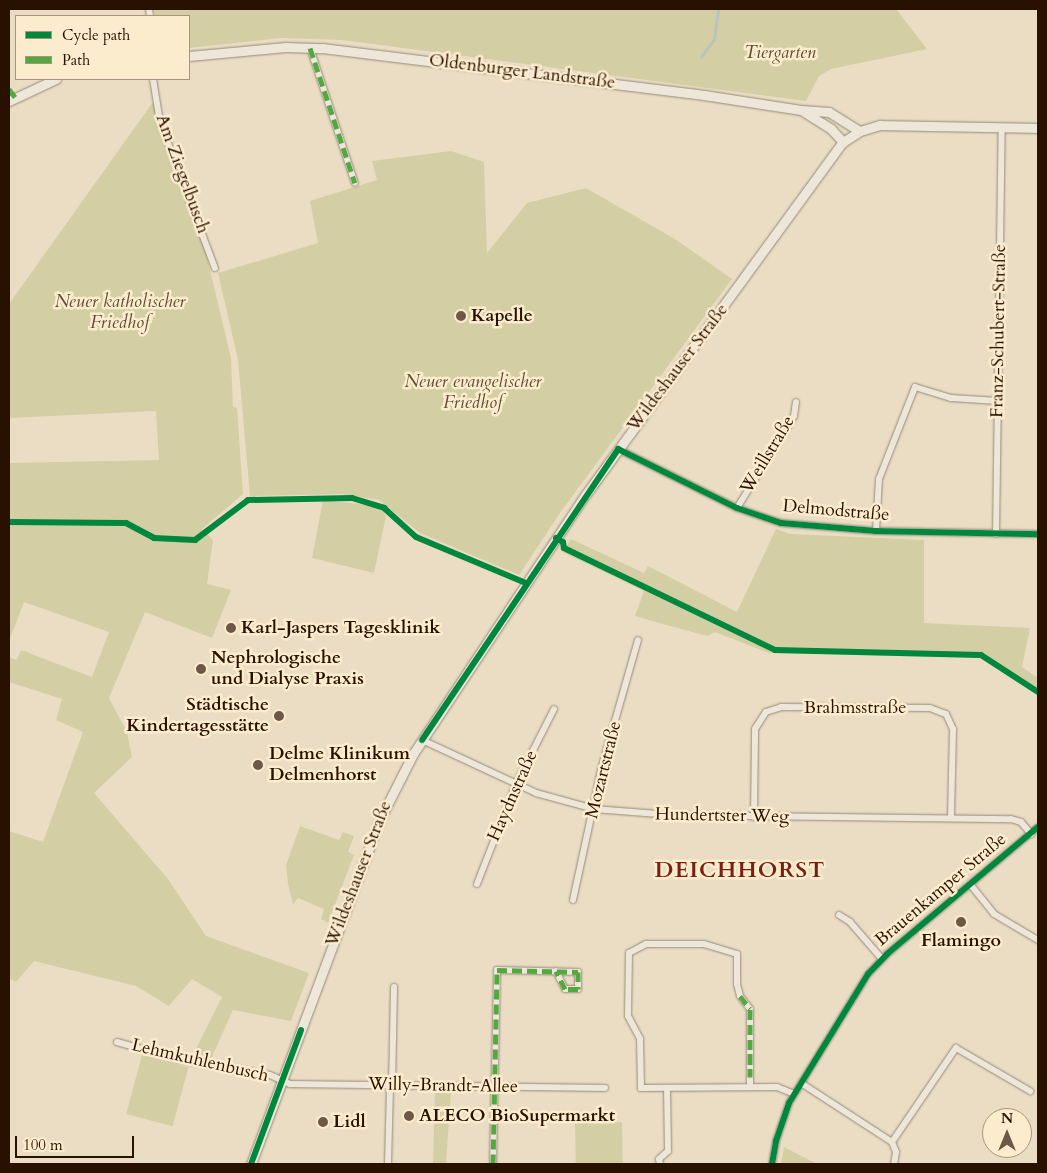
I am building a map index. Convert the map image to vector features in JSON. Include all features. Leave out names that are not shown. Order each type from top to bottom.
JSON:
[{"type":"main road","name":"Oldenburger Landstraße","points":[[190,56],[310,48],[392,55],[801,110],[831,129],[843,142]]},
{"type":"main road","points":[[9,100],[54,80]]},
{"type":"main road","points":[[801,110],[829,112],[860,131]]},
{"type":"main road","points":[[843,142],[860,131],[897,124],[1038,128]]},
{"type":"main road","name":"Wildeshauser Straße","points":[[251,1164],[391,792],[422,740],[618,448],[843,142]]},
{"type":"street","points":[[310,48],[355,183]]},
{"type":"street","name":"Am Ziegelbusch","points":[[153,80],[160,122],[214,268]]},
{"type":"street","name":"Franz-Schubert-Straße","points":[[996,534],[1002,127]]},
{"type":"street","points":[[876,531],[879,479],[916,387],[951,398],[998,401]]},
{"type":"street","name":"Weillstraße","points":[[737,508],[794,416],[796,402]]},
{"type":"street","name":"Delmodstraße","points":[[618,448],[737,508],[780,523],[876,531],[1038,534]]},
{"type":"street","name":"Mozartstraße","points":[[573,900],[601,770],[638,640]]},
{"type":"street","name":"Brahmsstraße","points":[[754,817],[755,729],[758,720],[774,708],[810,707],[930,708],[946,714],[953,729],[951,818]]},
{"type":"street","name":"Haydnstraße","points":[[477,884],[516,784],[554,709]]},
{"type":"street","name":"Hundertster Weg","points":[[422,740],[516,784],[594,809],[639,814],[1010,820],[1021,822],[1030,834]]},
{"type":"street","name":"Brauenkamper Straße","points":[[772,1164],[782,1122],[794,1094],[868,974],[882,959],[1038,827]]},
{"type":"street","points":[[970,884],[994,914],[1038,940]]},
{"type":"street","name":"Brauenkamper Straße","points":[[839,915],[850,922],[882,959]]},
{"type":"street","points":[[750,1087],[750,1009],[740,996],[737,984],[737,954],[704,944],[646,944],[629,953],[628,1016],[640,1039],[641,1088],[777,1087],[794,1094]]},
{"type":"street","points":[[493,1164],[496,970],[556,971]]},
{"type":"street","points":[[388,1164],[394,987]]},
{"type":"street","name":"Lehmkuhlenbusch","points":[[117,1042],[177,1059],[270,1076],[282,1081]]},
{"type":"street","points":[[892,1142],[956,1048],[1030,1091]]},
{"type":"street","name":"Willy-Brandt-Allee","points":[[282,1081],[391,1085],[605,1088]]},
{"type":"street","points":[[801,1083],[892,1142],[896,1152],[894,1164]]},
{"type":"street","points":[[660,1164],[659,1159],[668,1151],[667,1089]]},
{"type":"green space","name":"Tiergarten","points":[[154,9],[896,9],[927,49],[831,69],[819,76],[806,101],[342,40],[281,38],[190,48],[190,15],[155,15]]},
{"type":"green space","name":"Neuer katholischer Friedhof","points":[[153,102],[200,228],[231,358],[233,407],[237,408],[243,494],[202,529],[213,540],[207,584],[231,590],[212,638],[145,612],[109,698],[127,732],[132,757],[94,793],[168,879],[206,936],[309,973],[291,1021],[233,1010],[211,1059],[193,1055],[222,997],[192,979],[169,1006],[136,986],[34,961],[16,982],[9,978],[9,831],[43,842],[83,732],[56,720],[62,699],[9,682],[9,657],[17,660],[21,650],[92,677],[109,632],[24,602],[9,641],[9,463],[159,460],[156,411],[9,418],[9,304]]},
{"type":"green space","name":"Neuer evangelischer Friedhof","points":[[451,151],[484,162],[487,253],[527,203],[586,188],[675,239],[732,279],[560,513],[519,575],[420,533],[379,500],[342,494],[250,496],[238,360],[218,273],[318,243],[310,201],[377,180],[372,161]]},
{"type":"green space","points":[[323,500],[369,505],[382,510],[386,516],[374,573],[312,558]]},
{"type":"green space","points":[[776,529],[790,534],[924,540],[924,623],[1030,628],[1022,667],[1038,678],[1038,694],[983,658],[769,653],[715,632],[707,636],[635,616],[644,591],[562,552],[571,539],[644,573],[648,566],[737,612]]},
{"type":"green space","points":[[300,826],[339,840],[343,832],[354,836],[348,852],[354,855],[328,923],[321,919],[324,909],[298,898],[293,904],[286,865]]},
{"type":"green space","points":[[142,1055],[188,1067],[173,1126],[126,1114]]},
{"type":"green space","points":[[435,1091],[451,1091],[446,1164],[433,1164]]},
{"type":"green space","points":[[622,1122],[623,1164],[576,1164],[575,1123]]},
{"type":"green space","points":[[784,1147],[817,1164],[781,1164]]},
{"type":"waterway","points":[[701,57],[714,39],[718,9]]},
{"type":"marked path","points":[[310,48],[355,183]]},
{"type":"marked path","points":[[9,89],[15,97]]},
{"type":"marked path","points":[[493,1164],[497,970],[578,972],[578,989],[565,989],[556,971]]},
{"type":"marked path","points":[[740,996],[750,1009],[750,1077]]},
{"type":"cycle path","points":[[422,740],[618,449],[737,508],[781,523],[876,531],[1038,534]]},
{"type":"cycle path","points":[[9,522],[126,523],[154,538],[195,540],[248,500],[352,498],[384,508],[416,537],[526,583]]},
{"type":"cycle path","points":[[556,538],[563,542],[564,548],[775,650],[981,655],[1038,692]]},
{"type":"cycle path","points":[[772,1164],[776,1141],[789,1103],[868,974],[887,954],[1038,827]]},
{"type":"cycle path","points":[[251,1164],[301,1030]]},
{"type":"place","name":"Kapelle","points":[[461,316]]},
{"type":"place","name":"Karl-Jaspers Tagesklinik","points":[[231,628]]},
{"type":"place","name":"Nephrologische und Dialyse Praxis","points":[[201,669]]},
{"type":"place","name":"Städtische Kindertagesstätte","points":[[279,716]]},
{"type":"place","name":"Delme Klinikum Delmenhorst","points":[[258,765]]},
{"type":"place","name":"Flamingo","points":[[961,922]]},
{"type":"place","name":"ALECO BioSupermarkt","points":[[409,1116]]},
{"type":"place","name":"Lidl","points":[[323,1122]]},
{"type":"district","name":"DEICHHORST","points":[[740,871]]}]
